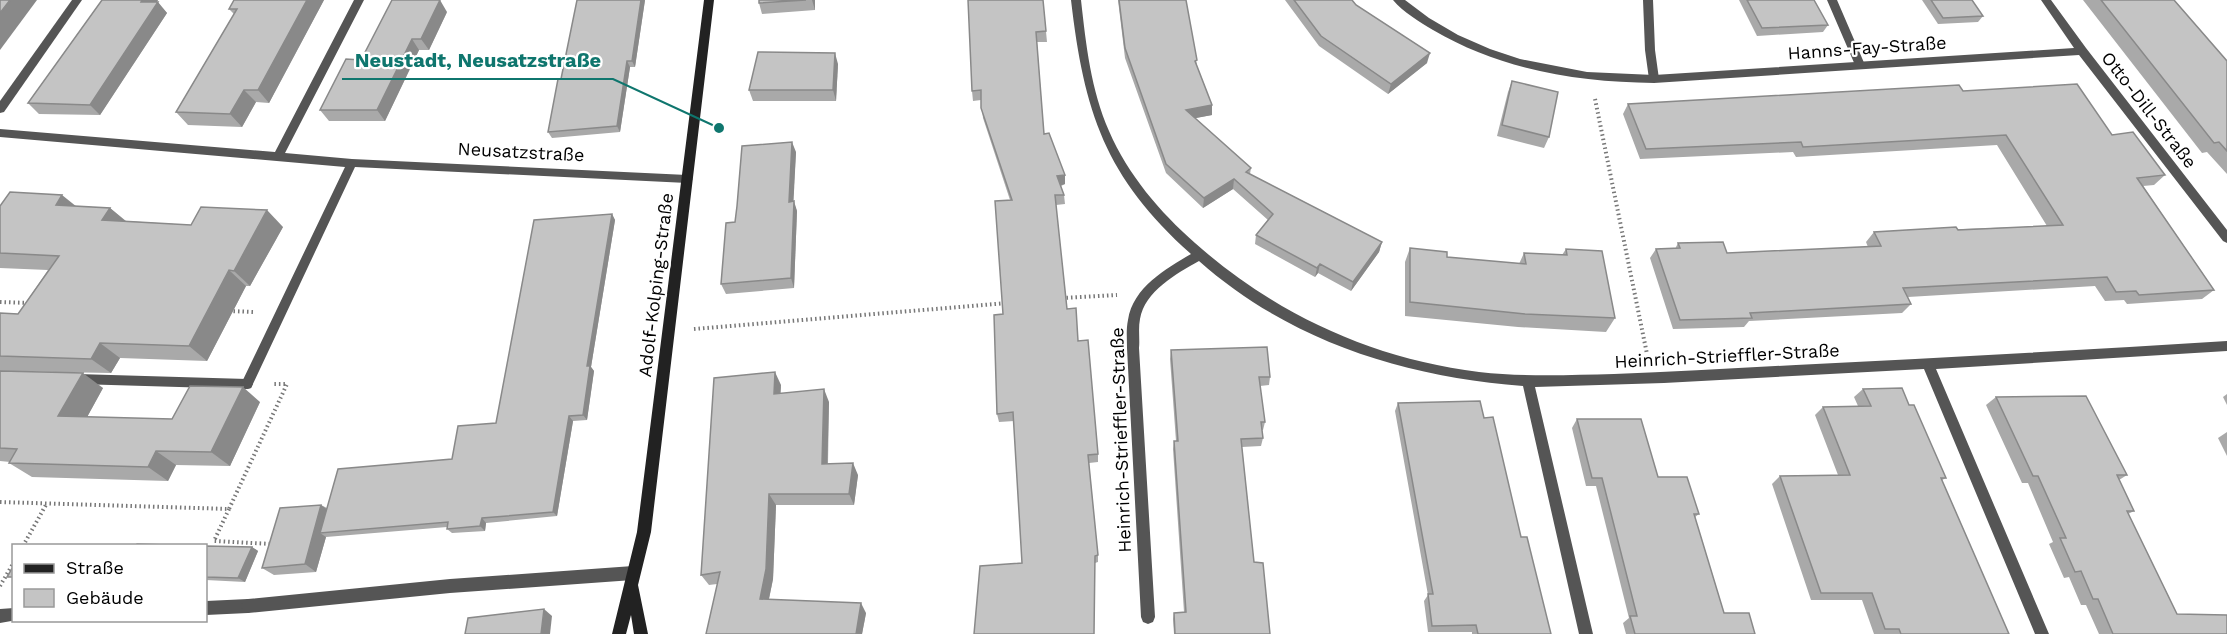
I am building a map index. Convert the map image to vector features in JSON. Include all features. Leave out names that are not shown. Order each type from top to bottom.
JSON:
[{"type":"street","points":[[0,110],[77,0]]},
{"type":"street","points":[[278,156],[359,0]]},
{"type":"street","name":"Adolf-Kolping-Straße","points":[[619,634],[644,532],[709,0]]},
{"type":"street","name":"Heinrich-Strieffler-Straße","points":[[1076,0],[1082,50],[1093,101],[1103,132],[1123,168],[1153,210],[1199,255],[1253,297],[1305,326],[1355,348],[1416,366],[1466,375],[1528,381],[1652,378],[2227,346]]},
{"type":"street","name":"Hanns-Fay-Straße","points":[[1398,0],[1441,30],[1473,46],[1514,61],[1590,77],[1654,79],[2082,51]]},
{"type":"street","points":[[1648,0],[1654,79]]},
{"type":"street","points":[[1832,0],[1860,64]]},
{"type":"street","name":"Otto-Dill-Straße","points":[[2046,0],[2082,51],[2227,238]]},
{"type":"street","name":"Neusatzstraße","points":[[0,133],[352,163],[687,179]]},
{"type":"street","points":[[60,379],[247,384],[352,163]]},
{"type":"street","points":[[1141,299],[1150,288],[1171,272],[1199,255]]},
{"type":"street","name":"Heinrich-Strieffler-Straße","points":[[1141,299],[1134,317],[1133,348],[1148,618]]},
{"type":"street","points":[[1928,364],[2042,634]]},
{"type":"street","points":[[1528,381],[1586,634]]},
{"type":"street","points":[[207,608],[450,586],[633,578]]},
{"type":"street","name":"Adolf-Kolping-Straße","points":[[633,578],[640,634]]},
{"type":"path","points":[[1590,77],[1652,378]]},
{"type":"path","points":[[1058,298],[1106,294],[1141,299]]},
{"type":"path","points":[[0,302],[35,304]]},
{"type":"path","points":[[670,331],[1010,303]]},
{"type":"path","points":[[222,311],[280,313]]},
{"type":"path","points":[[247,384],[287,384],[214,541],[272,543],[268,553]]},
{"type":"path","points":[[0,502],[229,509]]},
{"type":"path","points":[[24,544],[47,503]]},
{"type":"path","points":[[0,586],[12,565]]},
{"type":"building","points":[[0,0],[10,0],[0,13]]},
{"type":"building","points":[[102,0],[158,2],[90,105],[28,103]]},
{"type":"building","points":[[234,0],[307,0],[258,90],[244,90],[230,114],[176,112],[237,9],[229,9]]},
{"type":"building","points":[[392,0],[440,0],[421,39],[412,39],[377,110],[320,110],[346,59],[361,60]]},
{"type":"building","points":[[577,0],[641,0],[632,61],[627,61],[617,126],[548,132],[558,79],[561,79]]},
{"type":"building","points":[[759,0],[806,0],[759,3]]},
{"type":"building","points":[[968,0],[1043,0],[1046,31],[1036,32],[1044,134],[1049,133],[1065,175],[1057,176],[1064,195],[1055,195],[1067,309],[1076,308],[1078,341],[1088,340],[1098,454],[1088,455],[1098,555],[1095,556],[1094,634],[974,634],[980,566],[1022,563],[1013,412],[997,414],[994,315],[1003,314],[995,201],[1012,200],[981,108],[981,90],[972,91]]},
{"type":"building","points":[[1119,0],[1186,0],[1197,60],[1195,61],[1212,105],[1186,110],[1251,168],[1246,172],[1382,242],[1353,282],[1320,264],[1317,268],[1256,235],[1273,214],[1234,179],[1204,198],[1166,164],[1125,48]]},
{"type":"building","points":[[1294,0],[1352,0],[1356,5],[1430,53],[1391,84],[1321,36]]},
{"type":"building","points":[[1747,0],[1814,0],[1828,25],[1762,28]]},
{"type":"building","points":[[1931,0],[1972,0],[1983,16],[1943,18]]},
{"type":"building","points":[[2101,0],[2174,0],[2227,61],[2227,151],[2219,142],[2214,143]]},
{"type":"building","points":[[758,52],[835,53],[833,90],[749,90]]},
{"type":"building","points":[[1512,81],[1558,92],[1549,137],[1502,125]]},
{"type":"building","points":[[2077,84],[2112,135],[2133,132],[2165,175],[2137,178],[2214,290],[2139,295],[2136,291],[2116,292],[2107,277],[1903,288],[1911,304],[1750,313],[1752,318],[1680,320],[1656,249],[1680,248],[1678,243],[1723,242],[1727,253],[1881,246],[1874,232],[1956,227],[1958,230],[2063,225],[2006,135],[1803,147],[1801,142],[1646,149],[1628,104],[1959,85],[1963,91]]},
{"type":"building","points":[[792,142],[789,202],[794,201],[791,278],[721,284],[726,223],[735,222],[742,146]]},
{"type":"building","points":[[10,192],[62,195],[56,205],[110,208],[102,220],[191,225],[201,207],[267,210],[234,271],[229,270],[189,346],[100,343],[91,359],[0,356],[0,313],[18,314],[59,256],[0,253],[0,206]]},
{"type":"building","points":[[612,214],[587,366],[590,366],[583,415],[569,416],[553,512],[482,518],[480,526],[447,529],[448,522],[320,533],[338,469],[452,459],[458,426],[496,423],[534,220]]},
{"type":"building","points":[[1410,248],[1447,252],[1447,257],[1526,264],[1524,253],[1567,255],[1566,249],[1602,251],[1615,318],[1525,314],[1410,302]]},
{"type":"building","points":[[1267,347],[1270,377],[1259,377],[1265,422],[1261,422],[1263,438],[1241,439],[1254,562],[1263,563],[1270,634],[1175,634],[1174,613],[1186,612],[1174,441],[1178,441],[1171,350]]},
{"type":"building","points":[[0,371],[83,373],[58,416],[172,419],[190,386],[243,387],[211,452],[156,451],[148,467],[9,463],[17,449],[0,448]]},
{"type":"building","points":[[775,372],[774,394],[824,389],[822,464],[853,463],[849,494],[769,494],[766,569],[760,599],[861,603],[856,634],[706,634],[720,572],[701,575],[714,378]]},
{"type":"building","points":[[1902,388],[1909,405],[1914,405],[1946,478],[1941,478],[2009,634],[1901,634],[1899,629],[1885,629],[1872,593],[1821,593],[1780,476],[1850,475],[1823,407],[1871,406],[1863,389]]},
{"type":"building","points":[[2086,396],[2127,475],[2117,475],[2134,511],[2127,511],[2177,614],[2227,615],[2227,634],[2113,634],[2098,599],[2093,599],[2081,571],[2075,572],[2060,538],[2066,538],[2038,476],[2033,476],[1996,397]]},
{"type":"building","points":[[1480,401],[1484,418],[1493,417],[1521,537],[1527,537],[1551,634],[1478,634],[1476,625],[1432,626],[1428,594],[1433,594],[1398,403]]},
{"type":"building","points":[[1577,419],[1641,419],[1658,477],[1687,477],[1699,514],[1694,514],[1724,613],[1749,613],[1755,634],[1635,634],[1630,616],[1637,616],[1602,478],[1592,478]]},
{"type":"building","points":[[321,505],[305,564],[262,568],[280,508]]},
{"type":"building","points":[[207,546],[252,547],[238,578],[207,577]]},
{"type":"building","points":[[544,609],[541,634],[465,634],[468,618]]},
{"type":"place","name":"Neustadt, Neusatzstraße","points":[[719,128]]}]
